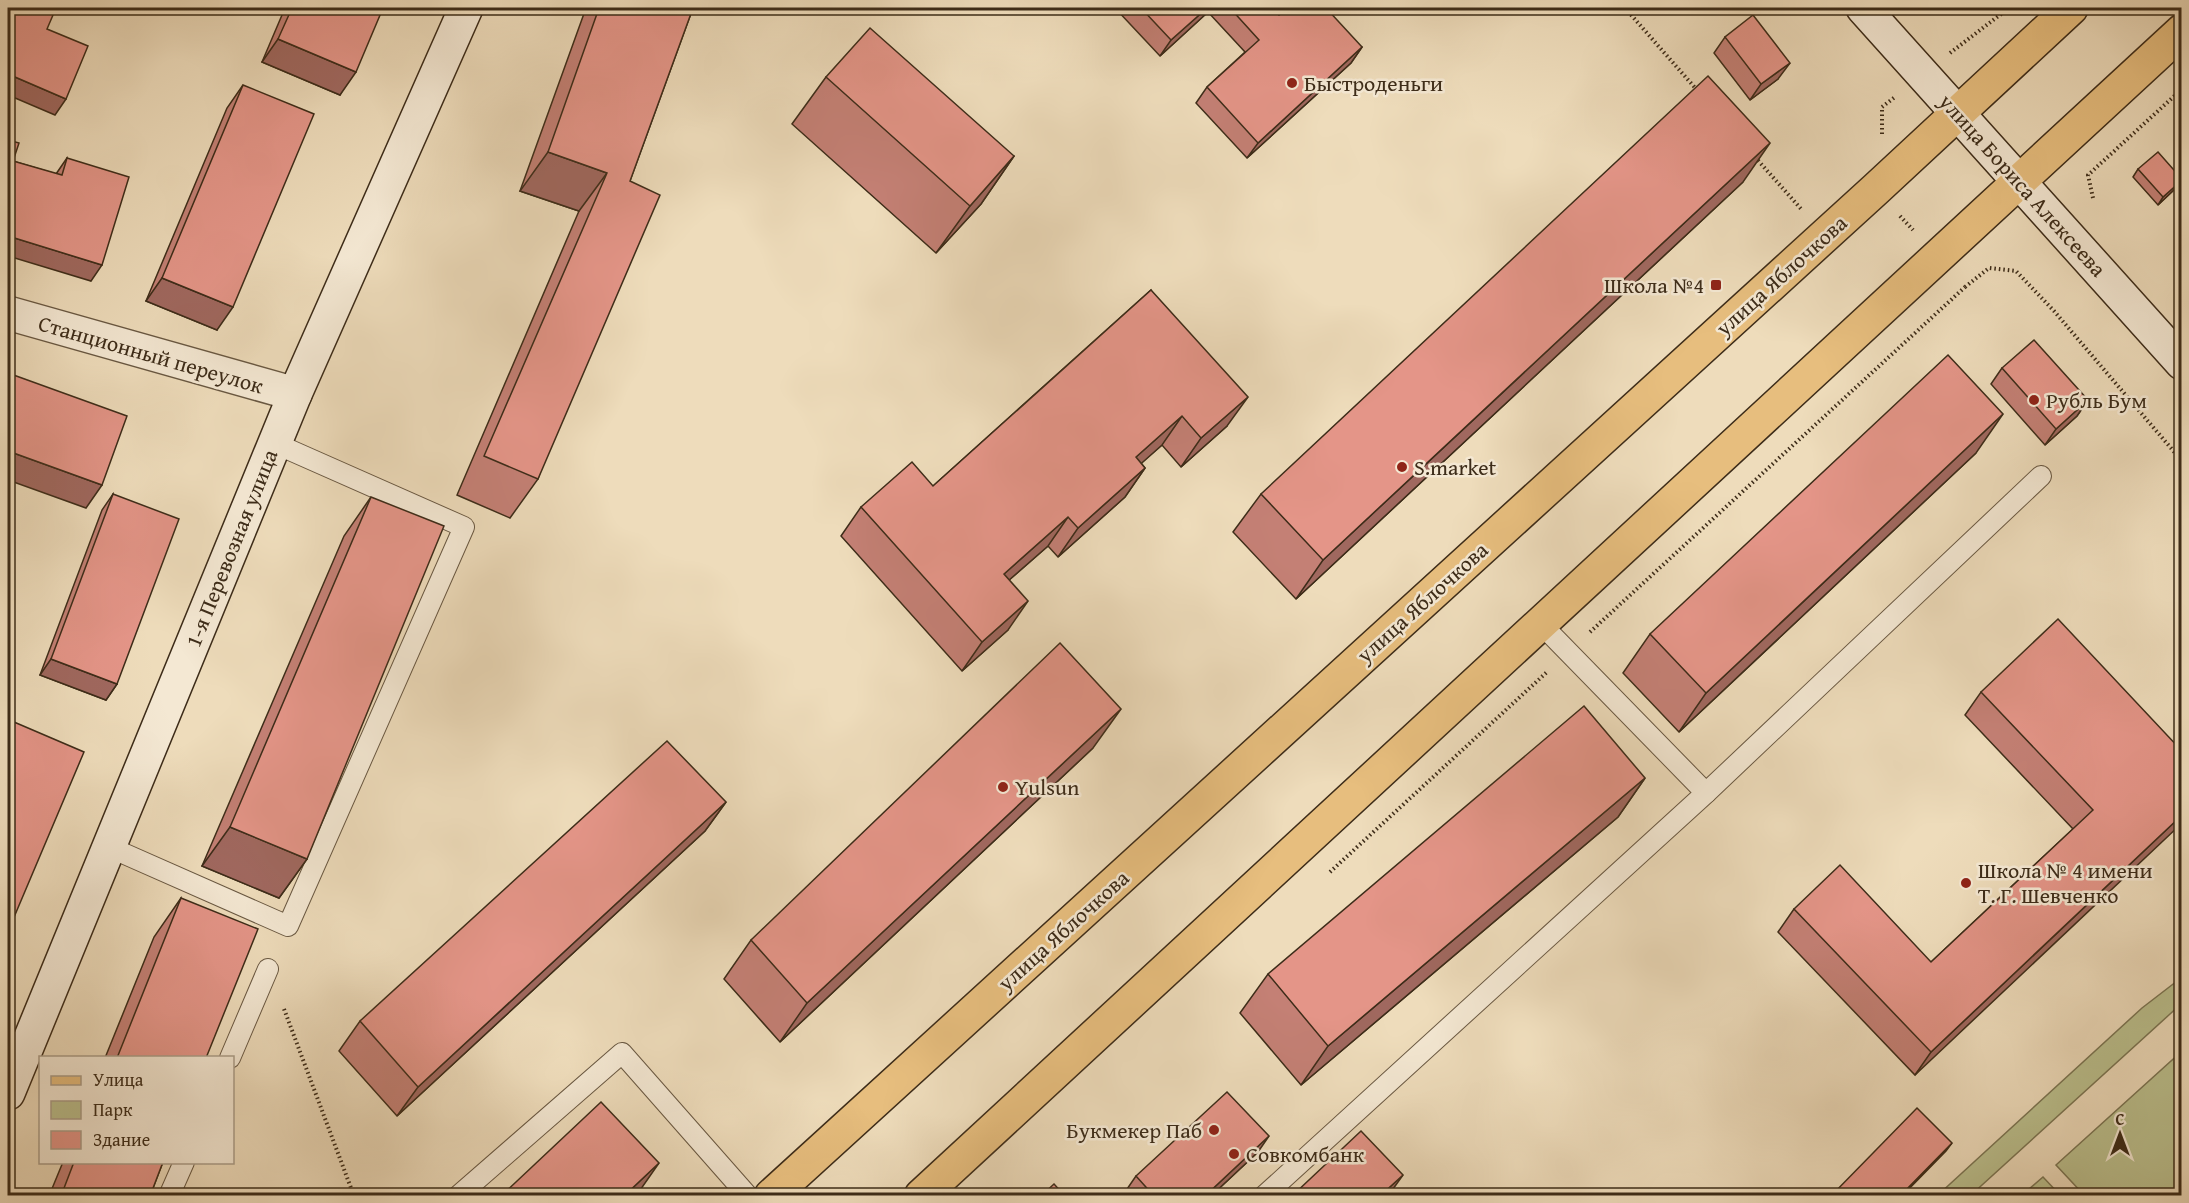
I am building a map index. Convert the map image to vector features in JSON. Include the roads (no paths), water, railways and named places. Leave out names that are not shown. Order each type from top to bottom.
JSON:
[{"type":"main road","name":"1-я Перевозная улица","points":[[8,1093],[274,443],[466,8]]},
{"type":"main road","name":"улица Бориса Алексеева","points":[[1863,8],[1959,112],[2181,363]]},
{"type":"main road","name":"улица Яблочкова","points":[[771,1196],[2071,8]]},
{"type":"main road","points":[[921,1196],[2181,31]]},
{"type":"main road","name":"Станционный переулок","points":[[8,314],[295,394]]},
{"type":"lane","points":[[109,846],[288,926],[464,527],[274,443]]},
{"type":"lane","points":[[1264,1196],[1706,793],[2041,476]]},
{"type":"lane","points":[[1540,623],[1706,793]]},
{"type":"lane","points":[[231,1056],[268,969]]},
{"type":"lane","points":[[458,1196],[622,1053],[748,1196]]},
{"type":"lane","points":[[169,1196],[183,1164]]},
{"type":"place","name":"Быстроденьги","points":[[1292,83]]},
{"type":"place","name":"Школа №4","points":[[1716,285]]},
{"type":"place","name":"Рубль Бум","points":[[2034,400]]},
{"type":"place","name":"S.market","points":[[1402,467]]},
{"type":"place","name":"Yulsun","points":[[1003,787]]},
{"type":"place","name":"Школа № 4 имени Т. Г. Шевченко","points":[[1966,883]]},
{"type":"place","name":"Букмекер Паб","points":[[1214,1130]]},
{"type":"place","name":"Совкомбанк","points":[[1234,1154]]}]
